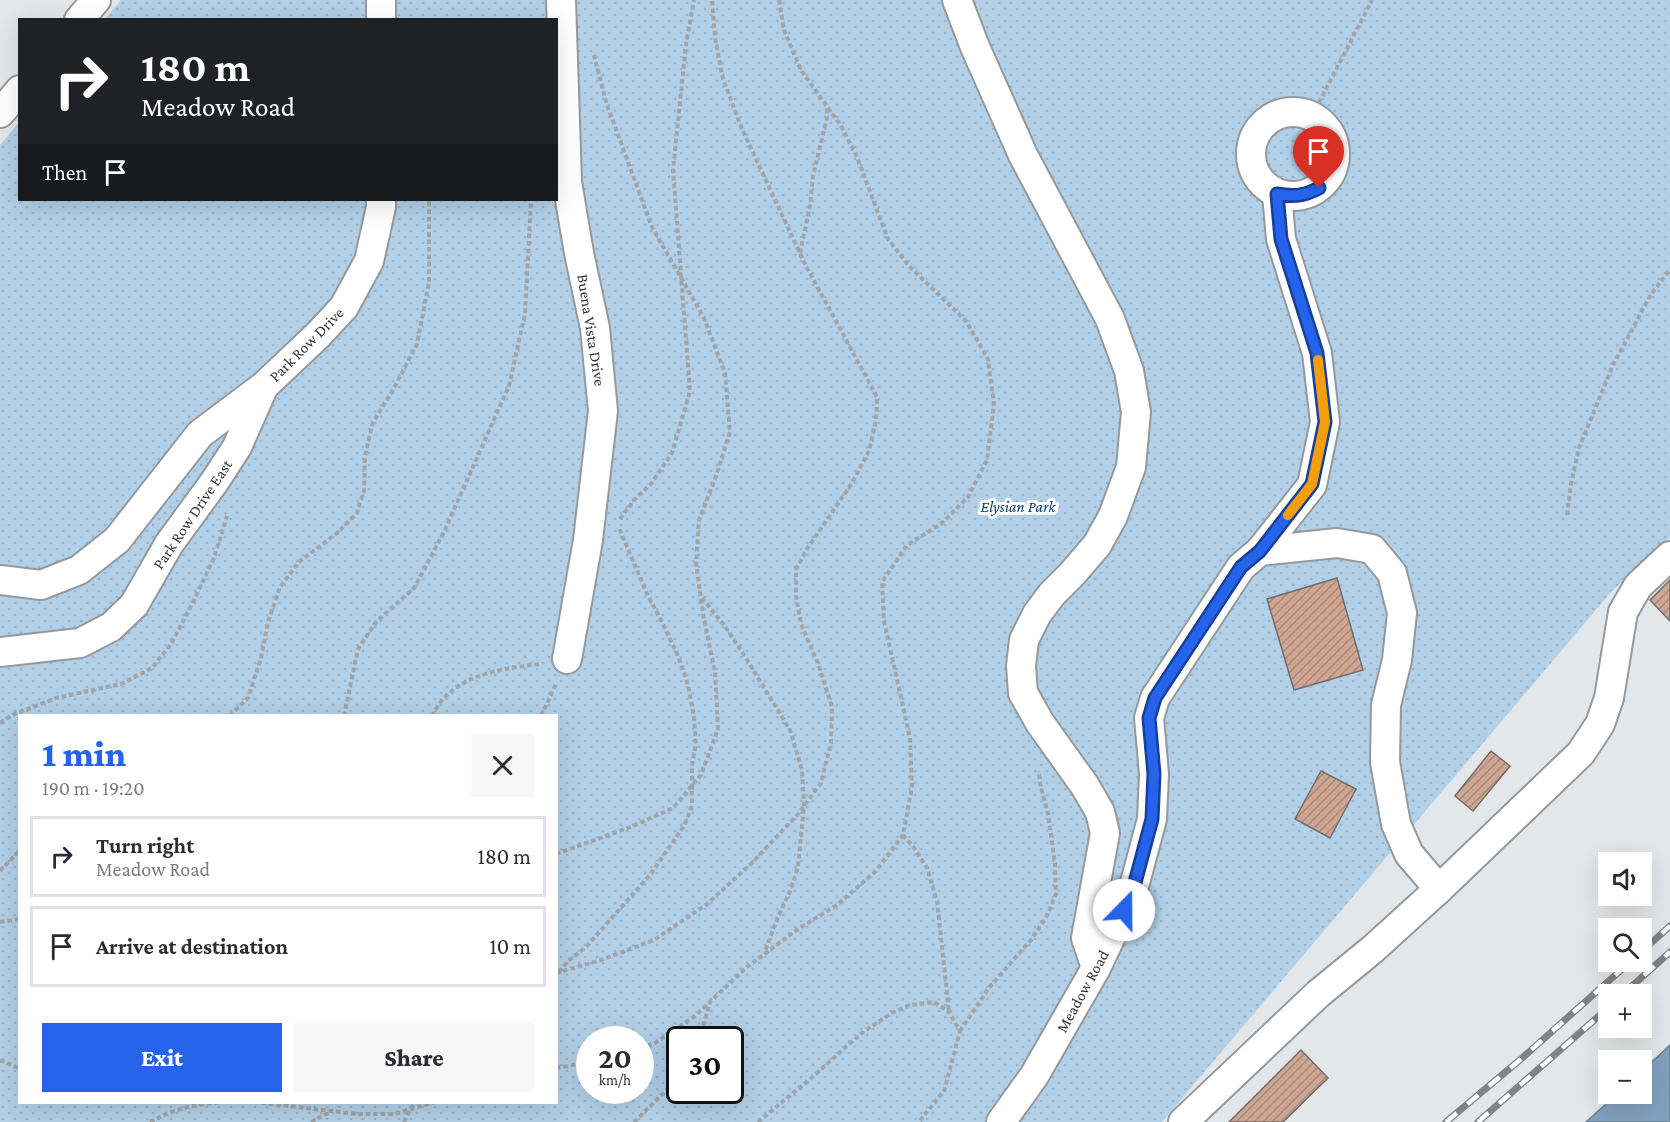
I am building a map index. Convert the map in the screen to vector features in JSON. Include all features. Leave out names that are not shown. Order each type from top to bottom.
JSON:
[{"type":"street","points":[[82,18],[96,0]]},
{"type":"street","points":[[381,0],[381,18]]},
{"type":"street","name":"Buena Vista Drive","points":[[561,0],[567,182],[595,328],[603,411],[588,540],[567,659]]},
{"type":"street","points":[[957,0],[975,47],[1023,154],[1110,319],[1129,371],[1136,412],[1131,467],[1113,516],[1097,545],[1052,594],[1037,614],[1024,640],[1021,666],[1023,693],[1040,723],[1086,786],[1100,812],[1105,833],[1086,938],[1096,968]]},
{"type":"street","points":[[0,113],[18,92]]},
{"type":"street","points":[[1286,112],[1299,112],[1312,116],[1324,124],[1332,136],[1336,151],[1329,178],[1319,188],[1306,195],[1291,197],[1277,194],[1257,176],[1252,163],[1251,149],[1254,136],[1273,116],[1286,112]]},
{"type":"street","name":"Meadow Road","points":[[1001,1122],[1034,1076],[1096,968],[1133,890],[1152,819],[1154,774],[1149,718],[1155,698],[1241,567],[1260,551],[1312,484],[1325,422],[1317,353],[1281,239],[1277,194]]},
{"type":"street","name":"Park Row Drive","points":[[0,580],[40,585],[79,570],[117,540],[200,434],[264,386],[344,307],[369,261],[381,201]]},
{"type":"street","name":"Park Row Drive East","points":[[0,652],[80,644],[111,627],[135,605],[169,544],[237,447],[264,386]]},
{"type":"street","points":[[1260,551],[1337,543],[1372,549],[1392,573],[1402,613],[1397,660],[1386,705],[1385,762],[1396,824],[1409,854],[1439,889]]},
{"type":"street","points":[[1183,1122],[1318,994],[1439,889],[1581,753],[1600,724],[1609,698],[1623,612],[1638,586],[1670,556]]},
{"type":"path","points":[[558,972],[586,947],[650,875],[684,826],[692,806],[692,765],[696,744],[688,685],[679,658],[648,596],[617,524],[635,499],[656,477],[672,453],[690,391],[674,170],[686,44],[694,0]]},
{"type":"path","points":[[558,973],[601,960],[654,940],[707,904],[752,863],[804,806],[821,783],[831,743],[832,707],[819,666],[801,624],[796,596],[796,570],[807,549],[852,483],[869,451],[876,421],[877,398],[800,254],[742,129],[723,79],[715,38],[712,0]]},
{"type":"path","points":[[654,1044],[695,1016],[764,954],[798,929],[837,905],[876,871],[903,835],[912,787],[910,738],[884,621],[882,582],[907,545],[941,524],[968,497],[987,460],[994,404],[987,358],[966,321],[909,266],[888,239],[857,157],[841,126],[801,70],[784,30],[779,0]]},
{"type":"path","points":[[1312,116],[1372,0]]},
{"type":"path","points":[[558,853],[633,826],[673,808],[701,774],[718,729],[715,672],[696,563],[699,520],[730,432],[725,374],[704,318],[652,227],[607,105],[590,42]]},
{"type":"path","points":[[800,254],[810,206],[813,176],[827,118],[827,105]]},
{"type":"path","points":[[232,714],[248,698],[261,658],[268,622],[280,587],[299,562],[336,534],[357,513],[363,490],[365,456],[374,422],[417,344],[429,282],[429,201]]},
{"type":"path","points":[[345,714],[358,649],[376,622],[414,588],[443,534],[509,386],[525,314],[531,201]]},
{"type":"path","points":[[1567,515],[1579,448],[1605,384],[1651,294],[1670,270]]},
{"type":"path","points":[[701,596],[744,655],[790,730],[802,770],[804,806],[798,867],[764,954]]},
{"type":"path","points":[[433,714],[444,696],[469,680],[505,668],[567,659]]},
{"type":"path","points":[[542,714],[567,659]]},
{"type":"path","points":[[919,1122],[944,1091],[960,1031],[988,989],[1030,941],[1046,918],[1056,894],[1055,864],[1038,762],[1040,723]]},
{"type":"path","points":[[903,835],[927,868],[937,901],[949,1012],[960,1031]]},
{"type":"path","points":[[0,870],[18,852]]},
{"type":"path","points":[[0,921],[18,919]]},
{"type":"path","points":[[703,1026],[710,1002]]},
{"type":"path","points":[[758,1122],[864,1032],[892,1013],[910,1005],[934,1002],[949,1012]]},
{"type":"path","points":[[0,1060],[18,1068]]},
{"type":"path","points":[[558,1068],[576,1064]]},
{"type":"path","points":[[634,1122],[666,1091]]},
{"type":"path","points":[[150,1122],[169,1112],[201,1104]]},
{"type":"path","points":[[271,1104],[357,1114],[394,1114],[428,1104]]},
{"type":"path","points":[[404,1122],[414,1104]]},
{"type":"path","points":[[310,1122],[331,1111]]},
{"type":"green space","name":"Elysian Park","points":[[121,0],[1670,0],[1670,537],[1611,592],[1162,1122],[0,1122],[0,145],[18,123],[18,201],[558,201],[558,18],[106,18]]},
{"type":"shaded area","points":[[1670,1045],[1670,1122],[1586,1122],[1606,1104],[1652,1104],[1652,1062]]},
{"type":"building","points":[[1337,578],[1363,670],[1294,690],[1267,599]]},
{"type":"building","points":[[1670,580],[1670,621],[1650,600]]},
{"type":"building","points":[[1491,751],[1510,766],[1473,811],[1455,796]]},
{"type":"building","points":[[1321,771],[1356,789],[1330,838],[1295,819]]},
{"type":"building","points":[[1301,1050],[1328,1078],[1283,1122],[1229,1122]]},
{"type":"railway","points":[[1652,942],[1670,926]]},
{"type":"railway","points":[[1634,984],[1670,952]]},
{"type":"railway","points":[[1446,1122],[1619,972]]},
{"type":"railway","points":[[1478,1122],[1598,1017]]},
{"type":"slow traffic","points":[[1288,515],[1312,484],[1325,422],[1318,360]]},
{"type":"route","points":[[1124,910],[1133,890],[1152,819],[1154,774],[1149,718],[1155,698],[1241,567],[1260,551],[1312,484],[1325,422],[1317,353],[1281,239],[1277,194],[1291,197],[1306,195],[1319,188]]}]
